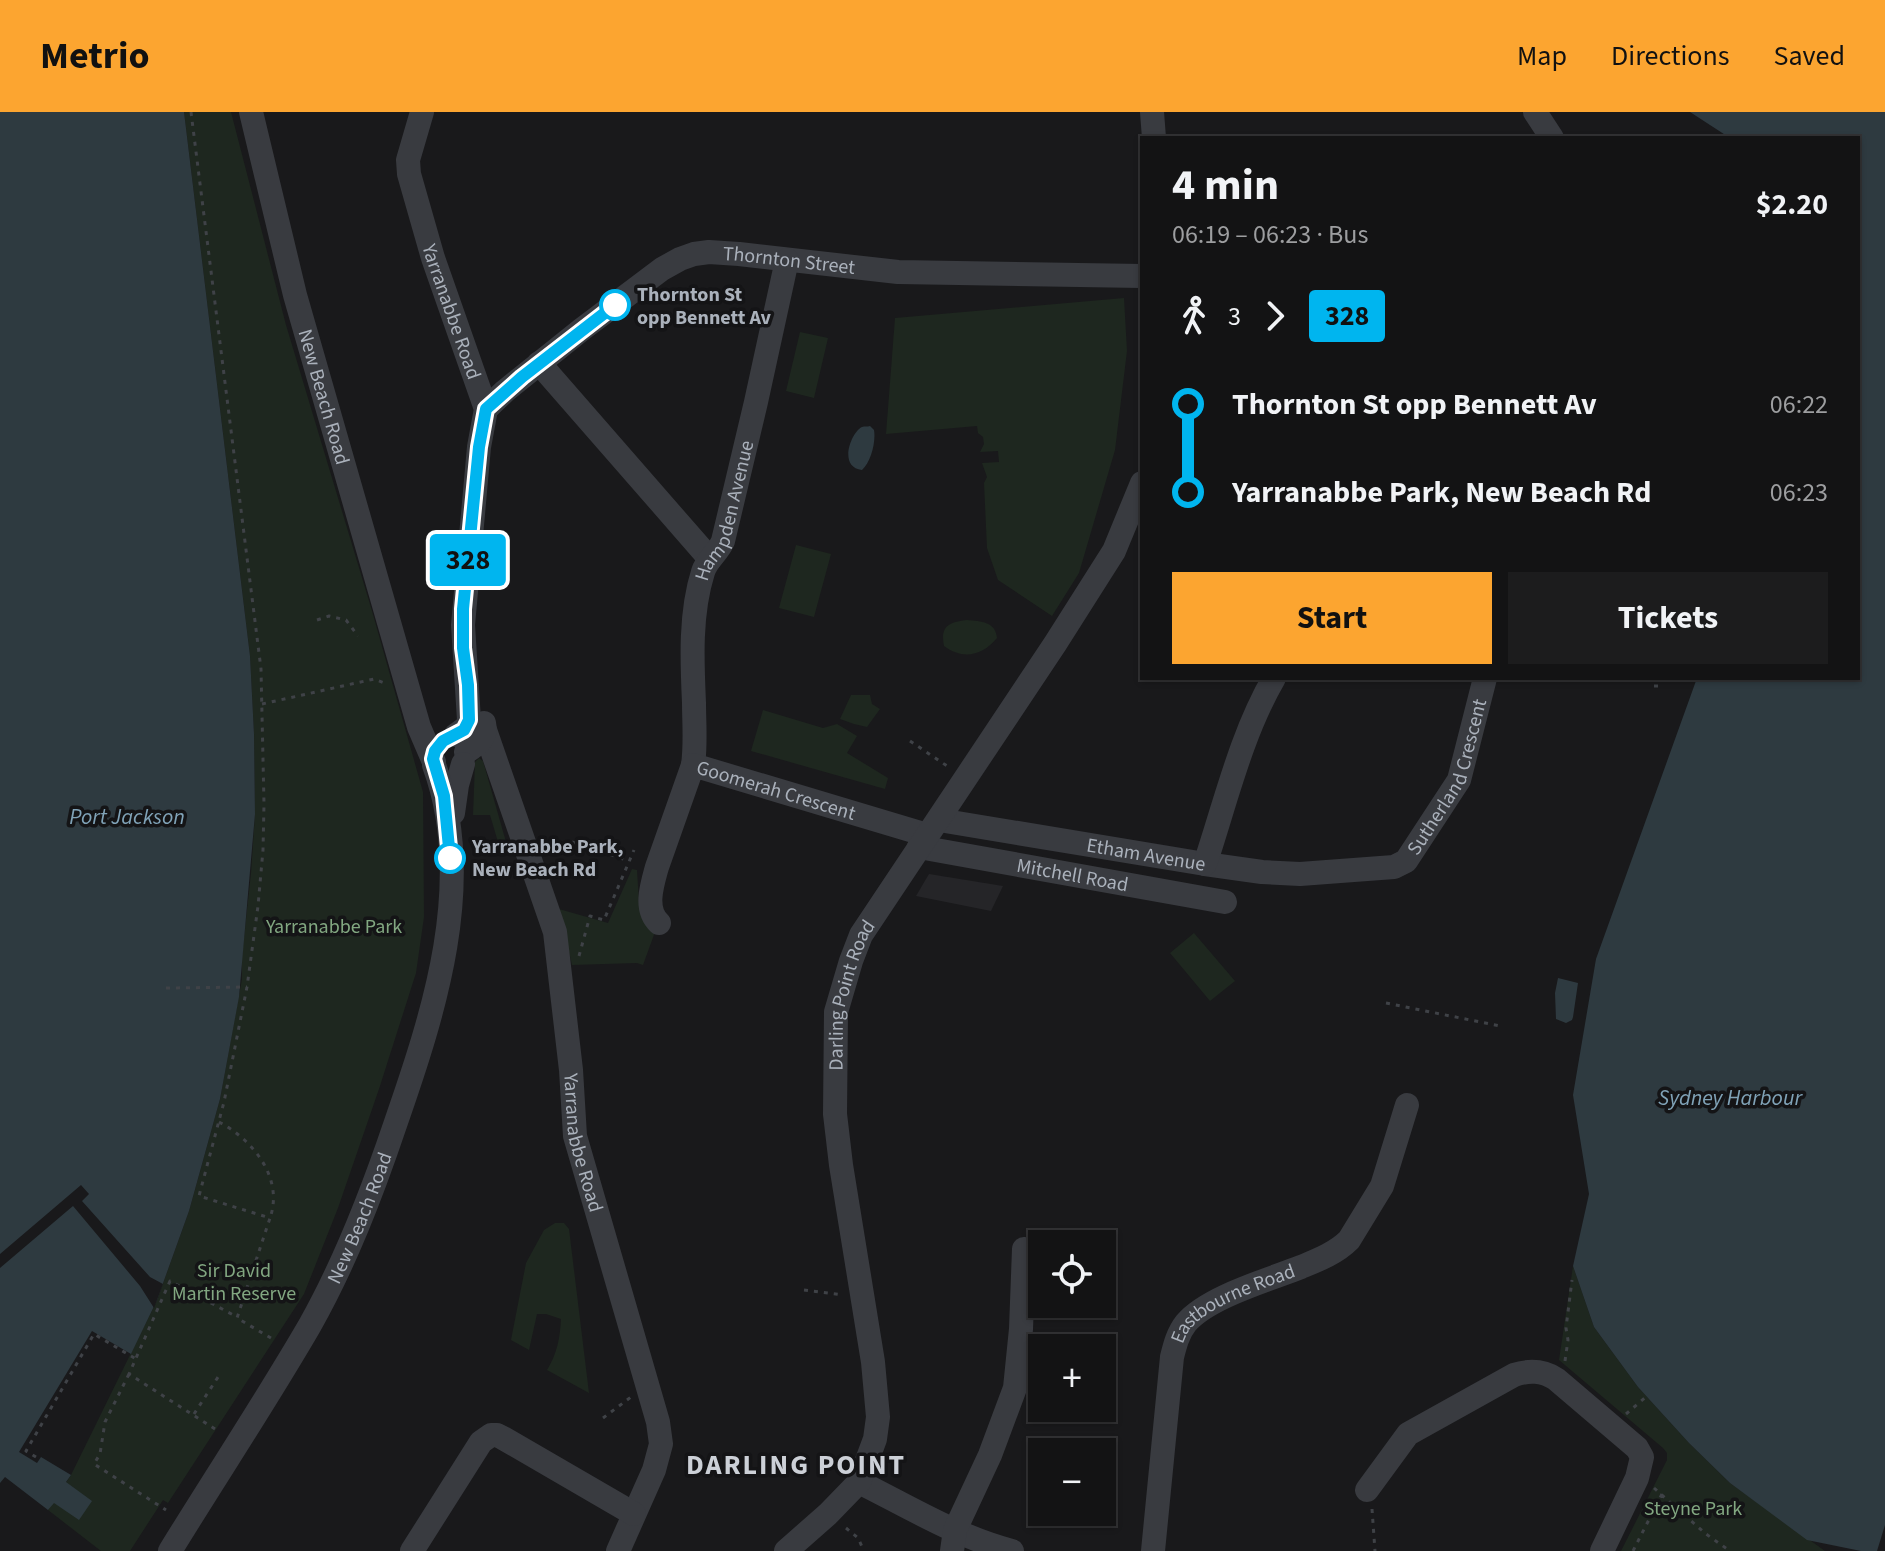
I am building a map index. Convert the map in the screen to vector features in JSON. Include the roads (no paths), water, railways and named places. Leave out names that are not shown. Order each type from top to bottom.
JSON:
[{"type":"street","name":"New Beach Road","points":[[170,1551],[310,1324],[352,1240],[379,1170],[429,1018],[444,956],[451,908],[450,848],[444,796],[434,764],[397,681],[295,295],[251,112]]},
{"type":"street","name":"Yarranabbe Road","points":[[422,112],[408,160],[409,174],[433,258],[486,409],[479,447],[463,609],[464,742],[555,932],[571,1070],[575,1136],[658,1422],[661,1444],[654,1470],[618,1551]]},
{"type":"street","points":[[1152,112],[1154,136]]},
{"type":"street","points":[[1535,112],[1551,136]]},
{"type":"street","name":"Thornton Street","points":[[486,409],[539,363],[662,269],[694,254],[709,252],[898,272],[1140,276]]},
{"type":"street","name":"Hampden Avenue","points":[[693,765],[693,628],[701,577],[723,541],[787,260]]},
{"type":"street","points":[[539,363],[710,559]]},
{"type":"street","name":"Darling Point Road","points":[[786,1551],[859,1482],[875,1439],[878,1417],[873,1362],[835,1114],[836,1012],[851,961],[861,935],[1114,551],[1140,488]]},
{"type":"street","name":"Etham Avenue","points":[[928,834],[1205,864],[1248,731],[1273,680]]},
{"type":"street","name":"Sutherland Crescent","points":[[1205,864],[1300,874],[1394,867],[1406,861],[1459,780],[1484,680]]},
{"type":"street","name":"New Beach Road","points":[[397,681],[436,730],[464,742],[450,848]]},
{"type":"street","points":[[434,764],[435,751],[443,741],[464,742]]},
{"type":"street","name":"Goomerah Crescent","points":[[659,923],[653,918],[651,910],[652,884],[693,765],[928,834]]},
{"type":"street","name":"Mitchell Road","points":[[928,834],[1225,902]]},
{"type":"street","name":"Eastbourne Road","points":[[1153,1551],[1172,1357],[1184,1326],[1197,1312],[1214,1302],[1342,1247],[1382,1186],[1407,1105]]},
{"type":"street","points":[[954,1541],[1015,1388],[1024,1249]]},
{"type":"street","points":[[1367,1490],[1408,1434],[1514,1375],[1526,1371],[1549,1374],[1637,1448],[1642,1457],[1639,1472],[1602,1551]]},
{"type":"street","points":[[412,1551],[481,1442],[491,1435],[503,1438],[634,1514]]},
{"type":"street","points":[[859,1482],[954,1541],[1012,1551]]},
{"type":"water","name":"Port Jackson","points":[[0,112],[184,112],[250,656],[255,814],[239,997],[220,1099],[189,1211],[157,1300],[131,1354],[92,1331],[19,1452],[37,1463],[41,1457],[71,1475],[66,1482],[92,1501],[79,1520],[54,1503],[48,1510],[5,1477],[0,1483]]},
{"type":"water","name":"Sydney Harbour","points":[[1690,112],[1885,112],[1885,1525],[1877,1551],[1861,1551],[1807,1540],[1730,1483],[1638,1387],[1594,1327],[1573,1266],[1589,1194],[1573,1095],[1596,959],[1696,680],[1860,680],[1860,136],[1727,136]]},
{"type":"water","points":[[870,426],[874,430],[873,446],[862,470],[850,463],[849,449],[858,430]]},
{"type":"water","points":[[1558,978],[1578,983],[1573,1017],[1566,1023],[1556,1019]]},
{"type":"place","name":"Thornton St opp Bennett Av","points":[[615,305]]},
{"type":"place","name":"Yarranabbe Park, New Beach Rd","points":[[450,858]]},
{"type":"district","name":"DARLING POINT","points":[[796,1464]]},
{"type":"park label","name":"Yarranabbe Park","points":[[334,926]]},
{"type":"park label","name":"Sir David Martin Reserve","points":[[234,1282]]},
{"type":"park label","name":"Steyne Park","points":[[1693,1508]]}]
